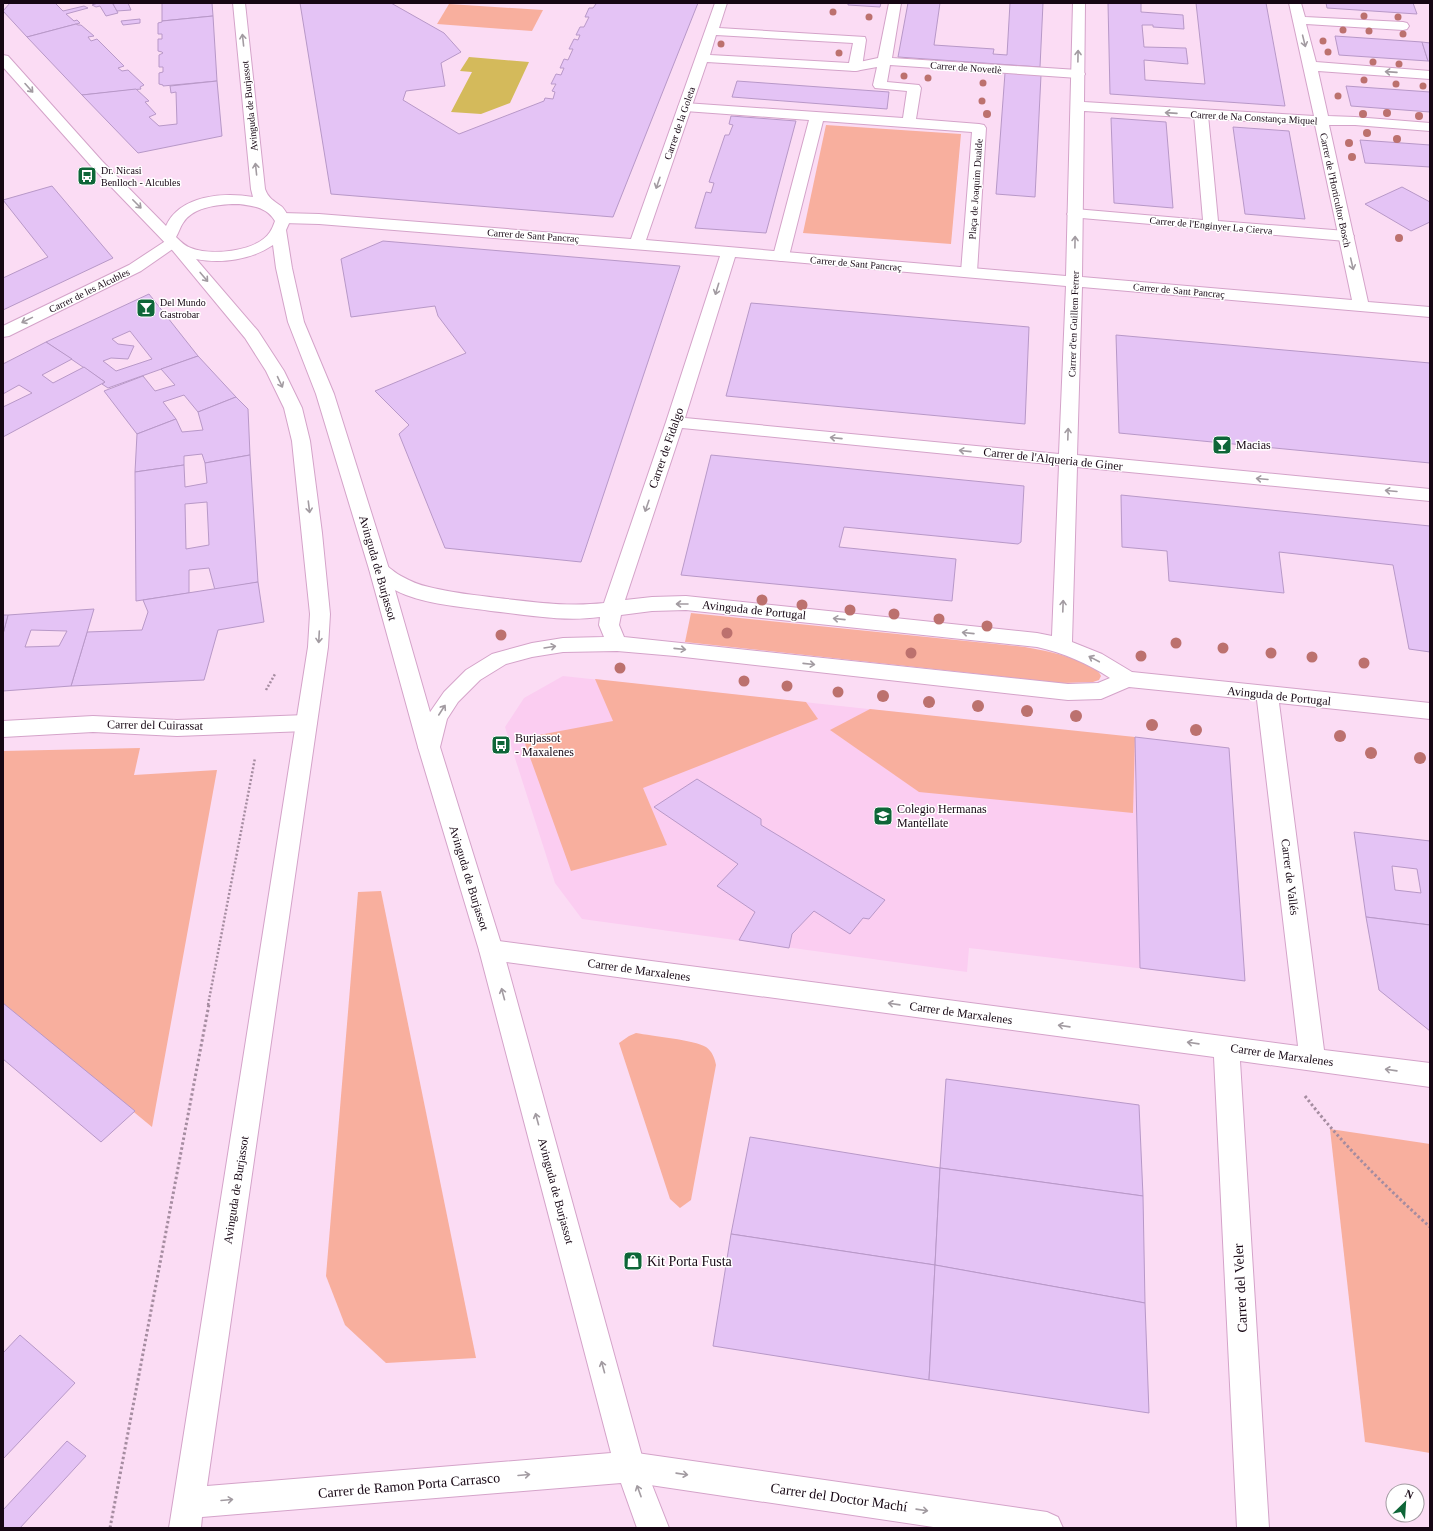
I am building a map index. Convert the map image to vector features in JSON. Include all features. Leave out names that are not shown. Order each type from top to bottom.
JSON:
[{"type":"street","name":"Avinguda de Burjassot","points":[[239,3],[258,189],[260,196],[280,213],[284,268],[296,322],[325,394],[379,569],[429,747],[491,950],[630,1467],[653,1528]]},
{"type":"street","name":"Carrer de la Goleta","points":[[637,244],[721,3]]},
{"type":"street","points":[[895,3],[880,85],[914,88],[909,123]]},
{"type":"street","name":"Carrer d'en Guillem Ferrer","points":[[1062,645],[1074,281],[1078,3]]},
{"type":"street","name":"Carrer de l'Horticultor Bosch","points":[[1295,3],[1322,121],[1361,306]]},
{"type":"street","points":[[1299,20],[1403,26]]},
{"type":"street","points":[[710,31],[860,40],[855,67]]},
{"type":"street","name":"Carrer de Novetlè","points":[[701,58],[855,67],[885,61],[1078,74]]},
{"type":"street","name":"Avinguda de Burjassot","points":[[3,59],[97,164],[173,243],[252,335],[275,370],[293,408],[301,441],[320,614],[318,647],[186,1516]]},
{"type":"street","points":[[1310,66],[1430,74]]},
{"type":"street","name":"Carrer de Na Constança Miquel","points":[[1077,106],[1201,115],[1322,121],[1355,121],[1430,127]]},
{"type":"street","name":"Plaça de Joaquim Dualde","points":[[685,107],[979,128],[969,272]]},
{"type":"street","points":[[1201,115],[1211,225]]},
{"type":"street","points":[[781,256],[817,116]]},
{"type":"street","points":[[268,204],[239,198],[203,204],[187,211],[175,220],[170,228],[173,243],[185,252],[205,256],[233,255],[256,248],[273,238],[281,224]]},
{"type":"street","name":"Carrer de l'Enginyer La Cierva","points":[[1075,214],[1346,236]]},
{"type":"street","name":"Carrer de Sant Pancraç","points":[[281,224],[319,219],[781,256],[1430,312]]},
{"type":"street","name":"Carrer de les Alcubles","points":[[3,332],[135,268],[173,243]]},
{"type":"street","name":"Carrer de Fidalgo","points":[[617,644],[609,625],[612,609],[675,422],[729,252]]},
{"type":"street","name":"Carrer de l'Alqueria de Giner","points":[[675,422],[1430,495]]},
{"type":"street","name":"Avinguda de Portugal","points":[[379,569],[393,580],[413,590],[444,598],[557,612],[585,612],[652,604],[686,603],[1037,640],[1062,645],[1085,653],[1128,679],[1430,711]]},
{"type":"street","points":[[429,747],[437,718],[451,697],[473,676],[500,659],[532,650],[563,645],[617,644],[683,650],[1068,692],[1101,691],[1128,679]]},
{"type":"street","name":"Carrer de Vallés","points":[[1267,694],[1313,1060]]},
{"type":"street","name":"Carrer del Cuirassat","points":[[3,729],[93,724],[177,728],[306,723]]},
{"type":"street","name":"Carrer de Marxalenes","points":[[491,950],[1430,1075]]},
{"type":"street","name":"Carrer del Veler","points":[[1226,1048],[1253,1528]]},
{"type":"street","name":"Carrer de Ramon Porta Carrasco","points":[[186,1516],[630,1467]]},
{"type":"street","name":"Carrer del Doctor Machí","points":[[630,1467],[1047,1528]]},
{"type":"path","points":[[110,1528],[261,725],[264,694],[278,669]]},
{"type":"path","points":[[1272,1054],[1330,1129],[1407,1207],[1430,1227]]},
{"type":"shaded area","points":[[449,4],[543,10],[532,31],[437,24]]},
{"type":"shaded area","points":[[469,57],[529,62],[510,103],[481,114],[451,112],[472,72],[460,71]]},
{"type":"shaded area","points":[[826,125],[961,134],[951,244],[803,233]]},
{"type":"shaded area","points":[[691,613],[1025,647],[1055,653],[1079,661],[1097,670],[1101,676],[1099,680],[1093,682],[1062,683],[685,642]]},
{"type":"shaded area","name":"Colegio Hermanas Mantellate","points":[[563,676],[1229,748],[1245,981],[969,948],[967,972],[582,919],[555,883],[505,727],[524,698]]},
{"type":"shaded area","points":[[595,679],[806,702],[818,719],[643,788],[667,845],[571,871],[523,738],[613,721]]},
{"type":"shaded area","points":[[870,709],[1135,737],[1133,813],[919,792],[830,730]]},
{"type":"shaded area","points":[[140,748],[134,775],[217,770],[152,1127],[3,1004],[3,751]]},
{"type":"shaded area","points":[[381,891],[476,1358],[386,1363],[345,1325],[326,1276],[358,892]]},
{"type":"shaded area","points":[[636,1033],[683,1040],[706,1047],[713,1055],[716,1063],[691,1200],[680,1208],[670,1199],[619,1043]]},
{"type":"shaded area","points":[[1330,1129],[1430,1144],[1430,1453],[1365,1442]]},
{"type":"building","points":[[10,3],[55,3],[63,11],[84,6],[88,8],[66,14],[74,21],[77,20],[80,23],[27,37],[3,11]]},
{"type":"building","points":[[98,3],[117,3],[113,4],[118,13],[106,16],[100,6],[96,7],[92,5]]},
{"type":"building","points":[[128,3],[131,10],[117,11],[113,4]]},
{"type":"building","points":[[162,3],[212,3],[213,16],[162,21]]},
{"type":"building","points":[[300,3],[391,3],[444,33],[461,52],[441,63],[445,86],[406,91],[403,100],[459,134],[544,101],[545,98],[553,99],[555,92],[552,91],[556,84],[551,84],[556,74],[561,75],[564,68],[560,68],[564,59],[568,60],[573,49],[569,49],[574,39],[578,40],[580,35],[576,35],[580,27],[584,27],[589,17],[585,17],[589,8],[593,8],[596,4],[592,3],[698,3],[613,217],[331,194]]},
{"type":"building","points":[[848,3],[881,3],[880,7],[848,5]]},
{"type":"building","points":[[908,3],[940,3],[934,45],[994,49],[993,54],[1007,55],[1010,3],[1043,3],[1040,67],[898,57]]},
{"type":"building","points":[[1108,3],[1141,3],[1141,12],[1183,15],[1184,29],[1142,25],[1144,47],[1186,48],[1188,64],[1144,60],[1145,80],[1205,84],[1196,3],[1266,3],[1285,106],[1110,94]]},
{"type":"building","points":[[1326,3],[1413,3],[1417,14],[1327,8]]},
{"type":"building","points":[[213,16],[217,81],[163,86],[159,84],[159,73],[163,72],[163,67],[159,67],[159,55],[163,53],[158,51],[158,39],[162,39],[162,34],[158,34],[158,23],[162,21]]},
{"type":"building","points":[[140,19],[140,23],[123,25],[121,21]]},
{"type":"building","points":[[76,24],[81,25],[94,36],[88,37],[91,41],[97,39],[124,66],[118,68],[122,71],[128,70],[144,85],[140,87],[141,89],[82,95],[27,37]]},
{"type":"building","points":[[1335,36],[1422,42],[1428,61],[1339,55]]},
{"type":"building","points":[[1422,42],[1430,43],[1430,61],[1428,61]]},
{"type":"building","points":[[1005,73],[1041,75],[1035,197],[996,194]]},
{"type":"building","points":[[217,81],[222,136],[138,153],[82,95],[136,89],[149,101],[145,102],[156,114],[149,117],[159,126],[177,124],[176,92],[171,93],[170,86]]},
{"type":"building","points":[[737,81],[889,92],[887,109],[732,97]]},
{"type":"building","points":[[1346,86],[1430,92],[1430,112],[1351,106]]},
{"type":"building","points":[[731,116],[796,121],[766,233],[695,228],[706,192],[711,193],[714,183],[709,182],[725,135],[729,135],[733,125],[729,124]]},
{"type":"building","points":[[1111,118],[1166,122],[1173,208],[1114,203]]},
{"type":"building","points":[[1233,127],[1289,131],[1305,219],[1245,214]]},
{"type":"building","points":[[1360,140],[1430,145],[1430,167],[1365,163]]},
{"type":"building","points":[[52,186],[113,258],[3,310],[3,278],[48,257],[3,200]]},
{"type":"building","points":[[1402,187],[1430,202],[1430,222],[1411,231],[1365,204]]},
{"type":"building","points":[[383,241],[680,266],[581,562],[445,548],[399,434],[409,425],[375,391],[466,353],[438,316],[435,306],[351,317],[341,259]]},
{"type":"building","points":[[149,294],[198,356],[108,388],[102,384],[105,382],[46,342]],"holes":[[[130,331],[152,359],[116,371],[103,361],[111,358],[128,359],[134,346],[118,344],[112,339]]]},
{"type":"building","points":[[751,303],[1029,327],[1025,424],[726,396]]},
{"type":"building","points":[[1116,335],[1430,363],[1430,463],[1119,433]]},
{"type":"building","points":[[46,342],[72,359],[42,375],[53,383],[84,367],[105,382],[3,437],[3,407],[32,393],[19,385],[3,394],[3,364]]},
{"type":"building","points":[[198,356],[236,397],[198,412],[184,395],[163,402],[176,419],[137,434],[104,391],[143,376],[155,391],[175,385],[161,369]]},
{"type":"building","points":[[236,397],[248,409],[250,455],[205,463],[202,454],[184,456],[184,465],[135,472],[137,434],[176,419],[182,432],[203,430],[198,412]]},
{"type":"building","points":[[250,455],[258,582],[215,590],[209,568],[189,570],[189,593],[136,601],[135,472],[184,465],[185,487],[207,483],[205,463]],"holes":[[[207,502],[209,545],[186,549],[185,504]]]},
{"type":"building","points":[[711,455],[1024,486],[1021,542],[1018,544],[844,527],[839,547],[956,559],[952,601],[681,575]]},
{"type":"building","points":[[1121,495],[1430,526],[1430,652],[1409,649],[1393,565],[1279,552],[1284,593],[1169,581],[1167,551],[1122,547]]},
{"type":"building","points":[[258,582],[264,622],[218,630],[204,680],[71,686],[87,632],[142,630],[148,612],[143,600]]},
{"type":"building","points":[[94,609],[71,686],[3,691],[3,634],[8,615]],"holes":[[[31,630],[67,631],[59,646],[25,647]]]},
{"type":"building","points":[[3,615],[8,615],[3,634]]},
{"type":"building","points":[[1135,737],[1229,748],[1245,981],[1140,968]]},
{"type":"building","points":[[697,779],[761,819],[761,825],[885,900],[869,919],[863,918],[850,934],[814,911],[792,934],[789,948],[739,940],[755,912],[717,886],[738,864],[654,807]]},
{"type":"building","points":[[1354,832],[1430,841],[1430,925],[1366,917]],"holes":[[[1392,866],[1417,869],[1421,893],[1395,890]]]},
{"type":"building","points":[[1366,917],[1430,925],[1430,1031],[1379,990]]},
{"type":"building","points":[[3,1003],[135,1111],[101,1142],[3,1059]]},
{"type":"building","points":[[946,1079],[1139,1105],[1143,1196],[940,1168]]},
{"type":"building","points":[[750,1137],[940,1168],[935,1265],[731,1234]]},
{"type":"building","points":[[940,1168],[1143,1196],[1145,1303],[935,1265]]},
{"type":"building","points":[[731,1234],[935,1265],[929,1380],[713,1346]]},
{"type":"building","points":[[935,1265],[1145,1303],[1149,1413],[929,1380]]},
{"type":"building","points":[[20,1335],[75,1383],[3,1459],[3,1353]]},
{"type":"building","points":[[67,1441],[86,1456],[20,1528],[3,1528],[3,1510]]},
{"type":"place","name":"Dr. Nicasi Benlloch - Alcubles","points":[[87,176]]},
{"type":"place","name":"Del Mundo Gastrobar","points":[[146,308]]},
{"type":"place","name":"Macias","points":[[1222,445]]},
{"type":"place","name":"Burjassot - Maxalenes","points":[[501,745]]},
{"type":"place","name":"Colegio Hermanas Mantellate","points":[[883,816]]},
{"type":"place","name":"Kit Porta Fusta","points":[[633,1261]]}]
